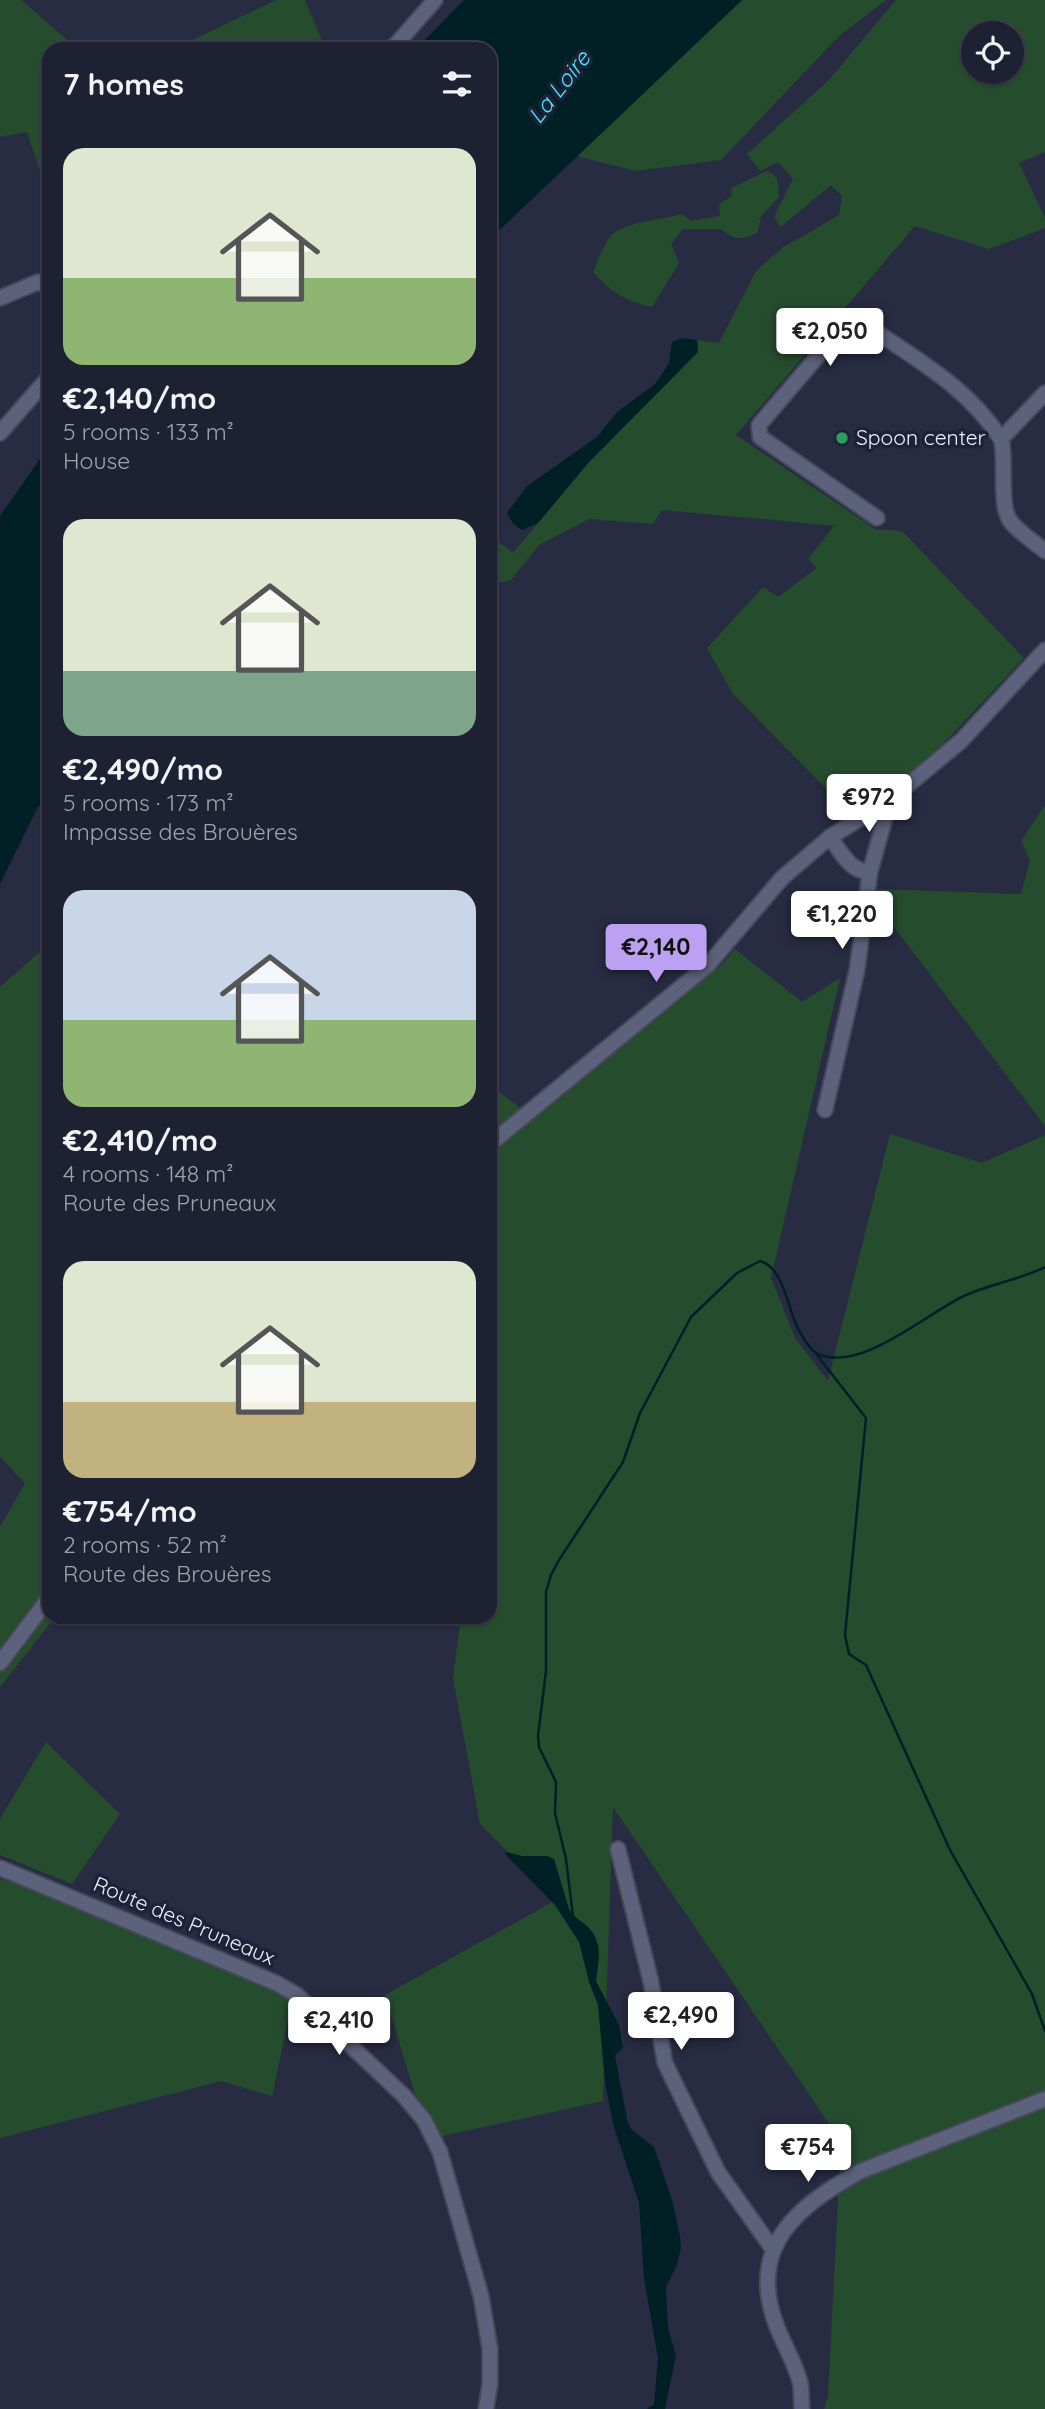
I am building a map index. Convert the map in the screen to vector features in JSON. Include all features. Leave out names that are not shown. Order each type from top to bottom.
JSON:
[{"type":"street","points":[[398,42],[435,0]]},
{"type":"street","points":[[0,298],[38,282],[42,284]]},
{"type":"street","points":[[877,518],[760,437],[758,431],[760,425],[846,323],[863,323],[970,398],[1001,439],[1005,511],[1010,521],[1045,551]]},
{"type":"street","points":[[0,433],[42,385]]},
{"type":"street","points":[[1001,439],[1045,393]]},
{"type":"street","points":[[497,1138],[708,965],[777,883],[830,837],[890,800],[961,741],[1045,650]]},
{"type":"street","points":[[825,1110],[857,970],[870,872],[890,800]]},
{"type":"street","points":[[830,837],[852,867],[860,872],[870,872]]},
{"type":"street","points":[[0,1663],[42,1607]]},
{"type":"street","points":[[618,1849],[651,1982],[665,2063],[718,2172],[772,2248]]},
{"type":"street","name":"Route des Pruneaux","points":[[0,1868],[276,1983],[297,1995],[404,2096],[424,2120],[440,2152],[478,2284],[490,2349],[490,2384],[486,2409]]},
{"type":"street","points":[[802,2409],[800,2383],[776,2327],[767,2290],[767,2268],[772,2248],[784,2231],[834,2186],[861,2171],[1045,2099]]},
{"type":"green space","points":[[0,0],[21,0],[70,42],[42,42],[42,176],[27,132],[0,137]]},
{"type":"green space","points":[[276,0],[305,0],[323,42],[189,42]]},
{"type":"green space","points":[[742,0],[886,0],[839,36],[721,160],[635,171],[577,156]]},
{"type":"green space","points":[[896,0],[1045,0],[1045,152],[1019,163],[1045,218],[1045,228],[989,249],[915,226],[736,435],[875,529],[902,531],[1024,658],[925,763],[852,815],[733,694],[707,648],[763,587],[778,597],[817,568],[808,559],[834,526],[838,526],[662,510],[653,524],[589,519],[539,545],[511,580],[497,583],[497,540],[513,553],[589,462],[698,352],[697,340],[719,343],[756,271],[782,248],[839,215],[842,196],[831,185],[781,227],[774,217],[793,179],[778,162],[760,171],[747,154],[828,81]]},
{"type":"green space","points":[[767,171],[776,178],[779,197],[758,220],[761,219],[757,233],[738,238],[721,229],[683,229],[671,244],[679,263],[652,307],[619,295],[593,272],[605,245],[615,232],[681,214],[691,221],[720,216],[719,204],[732,196],[731,188]]},
{"type":"green space","points":[[1045,805],[1045,1126],[875,902],[877,889],[1021,894],[1030,861],[1021,841]]},
{"type":"green space","points":[[735,949],[802,1002],[840,978],[771,1278],[795,1338],[828,1381],[890,1134],[982,1163],[1045,1135],[1045,2409],[824,2409],[828,2397],[841,2141],[613,1807],[603,2101],[442,2136],[417,2101],[385,1995],[556,1900],[480,1824],[453,1678],[460,1624],[497,1624],[497,1090],[527,1114],[721,965]]},
{"type":"green space","points":[[42,950],[42,1624],[50,1624],[0,1687],[0,1527],[25,1483],[0,1457],[0,987]]},
{"type":"green space","points":[[46,1742],[120,1814],[72,1884],[0,1855],[0,1819]]},
{"type":"green space","points":[[0,1879],[19,1884],[293,1997],[272,2096],[221,2081],[0,2138]]},
{"type":"water","name":"La Loire","points":[[464,0],[742,0],[497,232],[497,42],[423,42]]},
{"type":"water","points":[[682,338],[697,340],[698,352],[589,462],[538,523],[522,530],[513,524],[507,513],[527,486],[597,437],[617,412],[655,384],[669,363],[672,342]]},
{"type":"water","points":[[42,456],[42,802],[0,884],[0,516]]},
{"type":"water","points":[[507,1852],[554,1859],[569,1909],[594,1934],[599,1954],[596,1981],[619,2025],[623,2048],[615,2055],[627,2119],[631,2129],[654,2147],[673,2203],[681,2248],[677,2265],[666,2287],[668,2328],[676,2355],[665,2409],[647,2409],[654,2404],[658,2358],[644,2279],[639,2203],[613,2124],[605,2082],[598,2005],[579,1942],[555,1905],[505,1854]]},
{"type":"waterway","points":[[573,1916],[566,1859],[555,1813],[556,1782],[539,1747],[538,1736],[546,1671],[546,1592],[559,1560],[623,1462],[640,1413],[691,1317],[737,1273],[760,1261],[768,1265],[780,1280],[806,1343],[818,1354],[835,1358],[873,1348],[964,1296],[1045,1267]]},
{"type":"waterway","points":[[817,1355],[866,1418],[845,1635],[849,1654],[866,1665],[950,1850],[1032,1994],[1045,2031]]},
{"type":"place","name":"Spoon center","points":[[842,438]]}]
